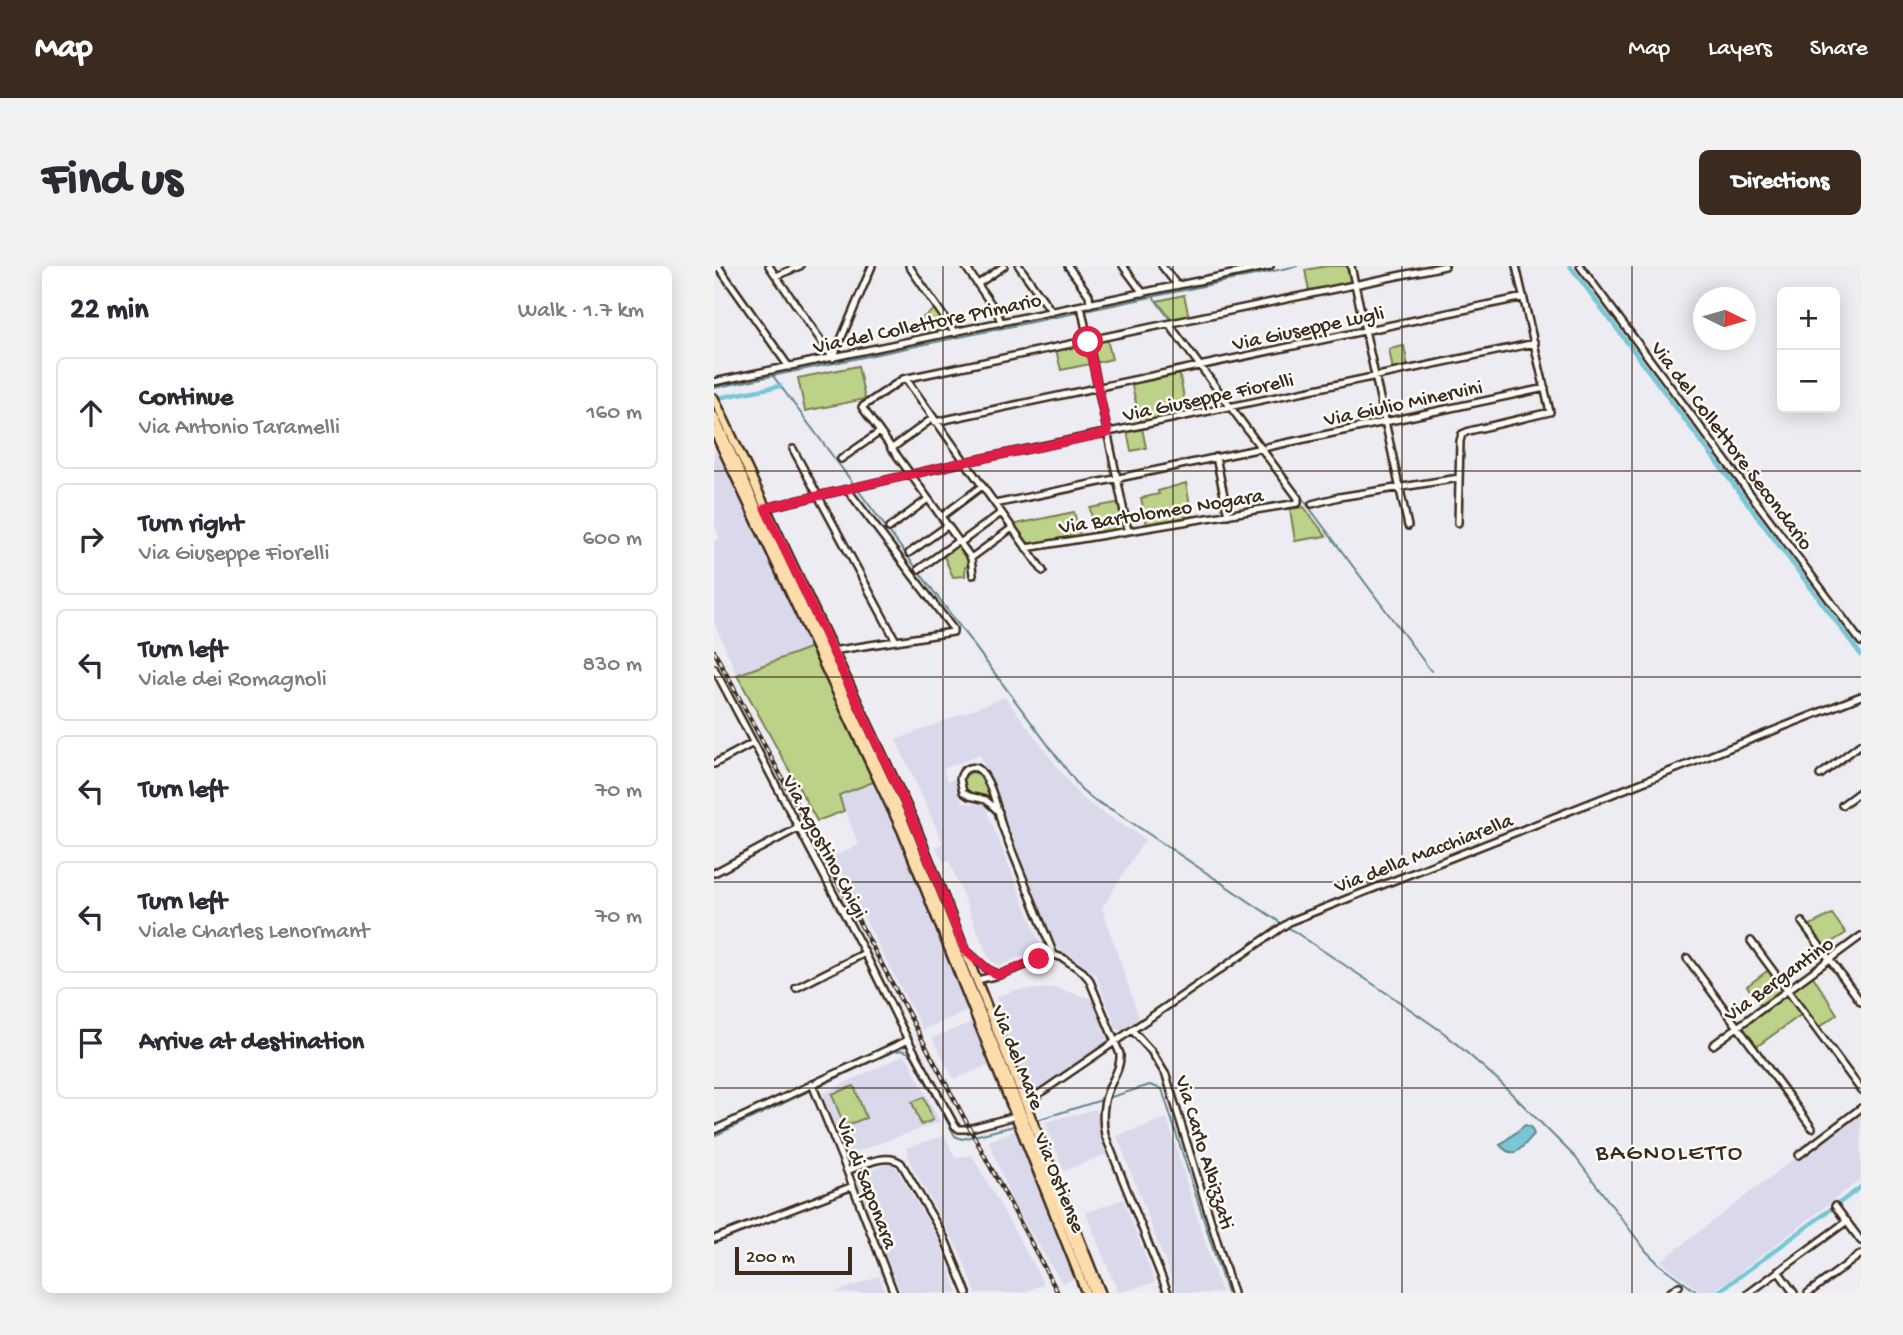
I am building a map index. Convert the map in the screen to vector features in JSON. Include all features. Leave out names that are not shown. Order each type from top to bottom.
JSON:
[{"type":"main road","points":[[714,398],[911,816],[977,980],[1028,1118]]},
{"type":"main road","name":"Via del Mare","points":[[714,416],[895,800],[1028,1118],[1029,1130],[1094,1293]]},
{"type":"main road","name":"Via Ostiense","points":[[714,430],[897,818],[1016,1116],[1029,1130],[1086,1293]]},
{"type":"main road","points":[[1029,1130],[1101,1293]]},
{"type":"street","points":[[718,266],[789,367]]},
{"type":"street","points":[[769,266],[834,358]]},
{"type":"street","points":[[776,276],[800,266]]},
{"type":"street","points":[[834,358],[872,266]]},
{"type":"street","points":[[909,266],[956,332]]},
{"type":"street","points":[[965,266],[1002,323]]},
{"type":"street","points":[[978,284],[1004,266]]},
{"type":"street","points":[[1019,266],[1052,312]]},
{"type":"street","points":[[1068,266],[1088,294],[1090,304]]},
{"type":"street","points":[[1123,266],[1143,293]]},
{"type":"street","points":[[1162,266],[1177,285]]},
{"type":"street","name":"Via del Collettore Primario","points":[[714,382],[1270,266]]},
{"type":"street","points":[[1352,266],[1408,526]]},
{"type":"street","points":[[973,575],[971,558],[862,407],[903,379],[1445,266]]},
{"type":"street","points":[[1458,523],[1462,434],[1549,414],[1550,411],[1516,266]]},
{"type":"street","name":"Via del Collettore Secondario","points":[[1580,266],[1861,642]]},
{"type":"street","name":"Via Giuseppe Lugli","points":[[934,420],[1524,297]]},
{"type":"street","points":[[1081,306],[1128,531]]},
{"type":"street","points":[[1169,324],[1265,447]]},
{"type":"street","name":"Via Giuseppe Fiorelli","points":[[765,508],[965,462],[1535,343]]},
{"type":"street","points":[[906,379],[1043,571]]},
{"type":"street","name":"Via Giulio Minervini","points":[[995,504],[1545,388]]},
{"type":"street","points":[[891,449],[934,420]]},
{"type":"street","points":[[841,459],[880,432]]},
{"type":"street","name":"Via Bartolomeo Nogara","points":[[1026,548],[1299,502],[1265,447]]},
{"type":"street","points":[[793,449],[896,641]]},
{"type":"street","points":[[1216,457],[1228,515]]},
{"type":"street","points":[[1312,503],[1459,478]]},
{"type":"street","points":[[941,517],[982,485]]},
{"type":"street","points":[[832,651],[953,632],[852,488]]},
{"type":"street","points":[[889,528],[928,499]]},
{"type":"street","points":[[919,569],[1001,513]]},
{"type":"street","points":[[909,554],[947,526]]},
{"type":"street","points":[[971,558],[1012,528]]},
{"type":"street","name":"Via Agostino Chigi","points":[[714,668],[865,953],[908,1040],[957,1128],[972,1128],[1016,1116]]},
{"type":"street","name":"Via della Macchiarella","points":[[1030,1100],[1291,921],[1861,696]]},
{"type":"street","points":[[714,764],[753,743]]},
{"type":"street","points":[[1819,775],[1861,744]]},
{"type":"street","points":[[999,812],[986,800],[963,792],[960,779],[965,770],[975,767],[984,772],[999,812],[1002,826],[1054,955]]},
{"type":"street","points":[[1842,805],[1861,791]]},
{"type":"street","points":[[714,873],[798,828]]},
{"type":"street","points":[[1802,922],[1861,1002]]},
{"type":"street","name":"Via Bergantino","points":[[1713,1045],[1861,936]]},
{"type":"street","points":[[1751,941],[1861,1090]]},
{"type":"street","points":[[965,950],[988,970],[999,975]]},
{"type":"street","points":[[796,988],[865,953]]},
{"type":"street","points":[[977,980],[1054,955],[1063,958],[1088,977],[1120,1051],[1120,1061],[1103,1107],[1107,1141],[1168,1293]]},
{"type":"street","points":[[1687,958],[1812,1128]]},
{"type":"street","name":"Via Carlo Albizzati","points":[[1132,1030],[1151,1051],[1166,1075],[1233,1293]]},
{"type":"street","points":[[714,1130],[813,1087],[908,1040]]},
{"type":"street","name":"Via di Saponara","points":[[813,1087],[894,1293]]},
{"type":"street","points":[[1799,1155],[1861,1108]]},
{"type":"street","points":[[847,1171],[886,1158],[893,1158],[901,1163],[939,1227],[967,1293]]},
{"type":"street","points":[[714,1239],[853,1186]]},
{"type":"street","points":[[1835,1206],[1861,1241]]},
{"type":"street","points":[[1749,1293],[1847,1221]]},
{"type":"street","points":[[1854,1231],[1861,1226]]},
{"type":"street","points":[[1808,1293],[1861,1254]]},
{"type":"street","points":[[1778,1271],[1794,1293]]},
{"type":"street","points":[[1668,1293],[1679,1286]]},
{"type":"shaded area","points":[[714,450],[726,463],[812,647],[737,675],[714,622],[714,542],[720,538],[714,524]]},
{"type":"shaded area","points":[[1005,697],[1077,793],[1145,839],[1102,908],[1140,1021],[1124,1032],[1116,1028],[1096,974],[1074,962],[1055,945],[980,755],[943,769],[948,781],[954,779],[962,802],[985,806],[1042,948],[999,966],[989,959],[949,861],[943,862],[936,847],[943,843],[896,740]]},
{"type":"shaded area","points":[[876,781],[918,881],[918,888],[921,887],[967,1000],[964,1004],[967,1011],[923,1030],[832,857],[859,845],[839,795]]},
{"type":"shaded area","points":[[1056,988],[1093,999],[1111,1041],[1031,1095],[1025,1095],[993,1009],[999,1007],[996,997],[1016,990]]},
{"type":"shaded area","points":[[972,1022],[989,1065],[954,1079],[932,1038]]},
{"type":"shaded area","points":[[904,1055],[940,1122],[849,1154],[845,1153],[822,1094]]},
{"type":"shaded area","points":[[1096,1109],[1106,1154],[1064,1171],[1045,1122]]},
{"type":"shaded area","points":[[1861,1112],[1861,1179],[1735,1276],[1711,1293],[1702,1293],[1661,1261],[1795,1158],[1800,1158]]},
{"type":"shaded area","points":[[1167,1118],[1221,1293],[1177,1293],[1117,1136]]},
{"type":"shaded area","points":[[1017,1130],[1075,1279],[1062,1283],[1014,1206],[989,1141]]},
{"type":"shaded area","points":[[945,1135],[955,1158],[972,1155],[1044,1284],[1022,1293],[976,1293],[960,1252],[912,1166],[906,1148]]},
{"type":"shaded area","points":[[887,1164],[895,1166],[939,1241],[958,1293],[901,1293],[856,1183],[860,1175]]},
{"type":"shaded area","points":[[1123,1199],[1155,1282],[1118,1293],[1086,1213]]},
{"type":"shaded area","points":[[879,1276],[886,1293],[835,1293]]},
{"type":"green space","points":[[1350,266],[1353,282],[1309,291],[1305,270]]},
{"type":"green space","points":[[1184,295],[1189,317],[1172,320],[1157,301]]},
{"type":"green space","points":[[937,308],[950,328],[949,331],[929,336],[919,320]]},
{"type":"green space","points":[[1107,339],[1112,359],[1095,363],[1091,343]]},
{"type":"green space","points":[[1086,343],[1090,364],[1061,370],[1056,350]]},
{"type":"green space","points":[[1404,346],[1408,367],[1393,370],[1389,349]]},
{"type":"green space","points":[[858,366],[865,399],[805,411],[798,378]]},
{"type":"green space","points":[[1179,372],[1187,413],[1141,423],[1131,382]]},
{"type":"green space","points":[[1142,428],[1146,448],[1131,451],[1127,431]]},
{"type":"green space","points":[[1186,483],[1192,516],[1147,525],[1141,498]]},
{"type":"green space","points":[[1121,502],[1126,529],[1095,535],[1090,508]]},
{"type":"green space","points":[[1304,507],[1326,536],[1295,541],[1290,509]]},
{"type":"green space","points":[[1074,512],[1080,536],[1027,545],[1012,525]]},
{"type":"green space","points":[[957,544],[966,555],[970,566],[965,567],[965,576],[953,577],[943,554]]},
{"type":"green space","points":[[812,647],[876,781],[839,795],[844,811],[817,821],[737,675]]},
{"type":"green space","points":[[972,772],[984,780],[994,804],[985,797],[966,792],[963,780]]},
{"type":"green space","points":[[1832,914],[1846,933],[1824,947],[1808,926]]},
{"type":"green space","points":[[1770,969],[1784,989],[1761,1006],[1747,986]]},
{"type":"green space","points":[[1812,975],[1837,1014],[1818,1028],[1791,990]]},
{"type":"green space","points":[[1788,993],[1802,1014],[1756,1047],[1741,1027]]},
{"type":"green space","points":[[854,1086],[866,1118],[844,1126],[832,1094]]},
{"type":"green space","points":[[924,1097],[933,1120],[921,1125],[912,1102]]},
{"type":"water","points":[[1525,1125],[1531,1127],[1534,1134],[1522,1147],[1510,1152],[1500,1145]]},
{"type":"waterway","points":[[1085,311],[1297,266]]},
{"type":"waterway","points":[[1570,266],[1861,655]]},
{"type":"waterway","points":[[1154,298],[1232,404]]},
{"type":"waterway","points":[[714,388],[1080,312]]},
{"type":"waterway","points":[[773,376],[1081,789],[1281,923]]},
{"type":"waterway","points":[[718,398],[780,386]]},
{"type":"waterway","points":[[1235,408],[1431,671]]},
{"type":"waterway","points":[[1286,926],[1444,1033],[1498,1080],[1576,1158],[1646,1251],[1698,1293]]},
{"type":"waterway","points":[[714,1136],[885,1055],[901,1051],[912,1056],[955,1136],[962,1139],[1018,1125]]},
{"type":"waterway","points":[[1037,1120],[1150,1085],[1162,1089],[1227,1293]]},
{"type":"waterway","points":[[1717,1293],[1861,1187]]},
{"type":"railway","points":[[714,651],[1058,1293]]},
{"type":"district","name":"BAGNOLETTO","points":[[1670,1151]]},
{"type":"route","points":[[1039,959],[999,975],[988,970],[965,950],[911,816],[765,508],[965,462],[1108,433],[1088,342]]}]
